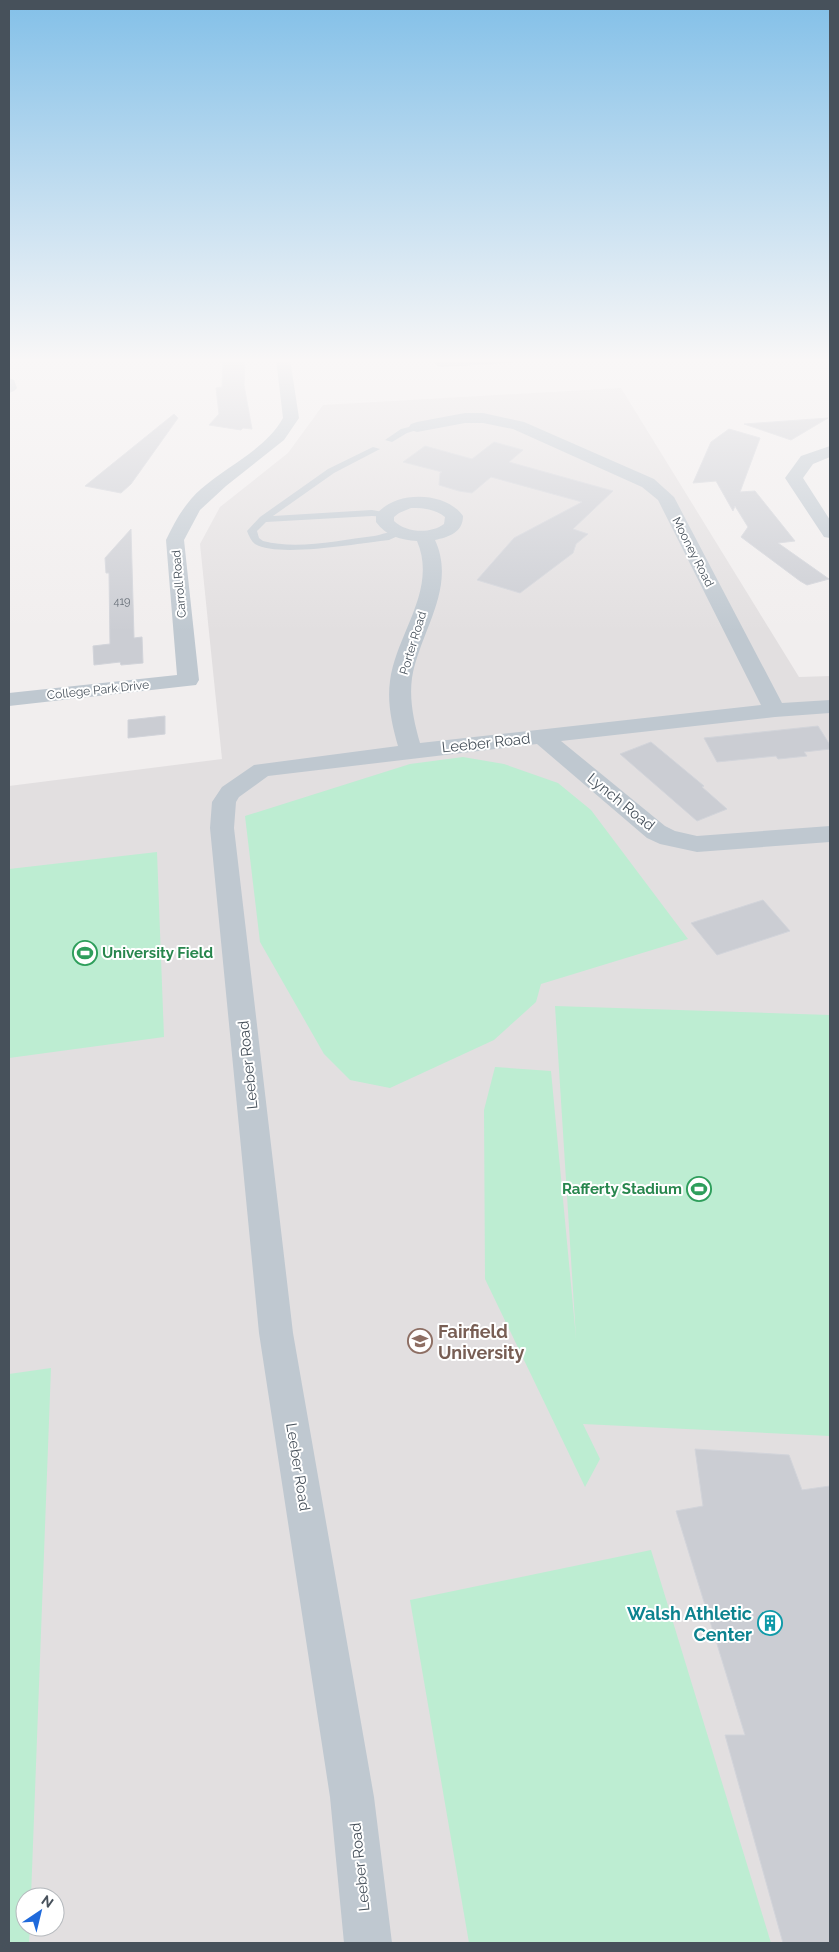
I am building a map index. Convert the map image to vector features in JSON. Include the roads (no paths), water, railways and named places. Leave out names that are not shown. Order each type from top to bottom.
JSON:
[{"type":"street","name":"Carroll Road","points":[[188,680],[175,540],[181,522],[196,502],[218,483],[264,450]]},
{"type":"street","name":"Mooney Road","points":[[574,450],[648,483],[665,497],[775,710]]},
{"type":"street","points":[[830,451],[808,460],[794,478],[830,533]]},
{"type":"street","points":[[420,503],[442,506],[454,516],[455,522],[452,527],[435,535],[424,537],[397,533],[386,525],[386,515],[399,506],[420,503]]},
{"type":"street","name":"Porter Road","points":[[411,751],[401,710],[401,679],[409,647],[430,589],[432,576],[431,554],[424,537]]},
{"type":"street","name":"College Park Drive","points":[[9,700],[188,680]]},
{"type":"street","name":"Leeber Road","points":[[368,1943],[352,1797],[276,1333],[222,828],[224,802],[230,792],[262,770],[411,751],[775,710],[830,706]]},
{"type":"street","name":"Lynch Road","points":[[543,737],[656,832],[669,838],[697,844],[830,834]]},
{"type":"lane","points":[[376,450],[331,471],[263,519],[252,531],[255,540],[271,546],[313,545],[389,537],[397,533]]},
{"type":"lane","points":[[263,519],[372,513],[386,515]]},
{"type":"place","name":"University Field","points":[[85,953]]},
{"type":"place","name":"Rafferty Stadium","points":[[699,1189]]},
{"type":"place","name":"Fairfield University","points":[[420,1341]]},
{"type":"place","name":"Walsh Athletic Center","points":[[770,1623]]}]
